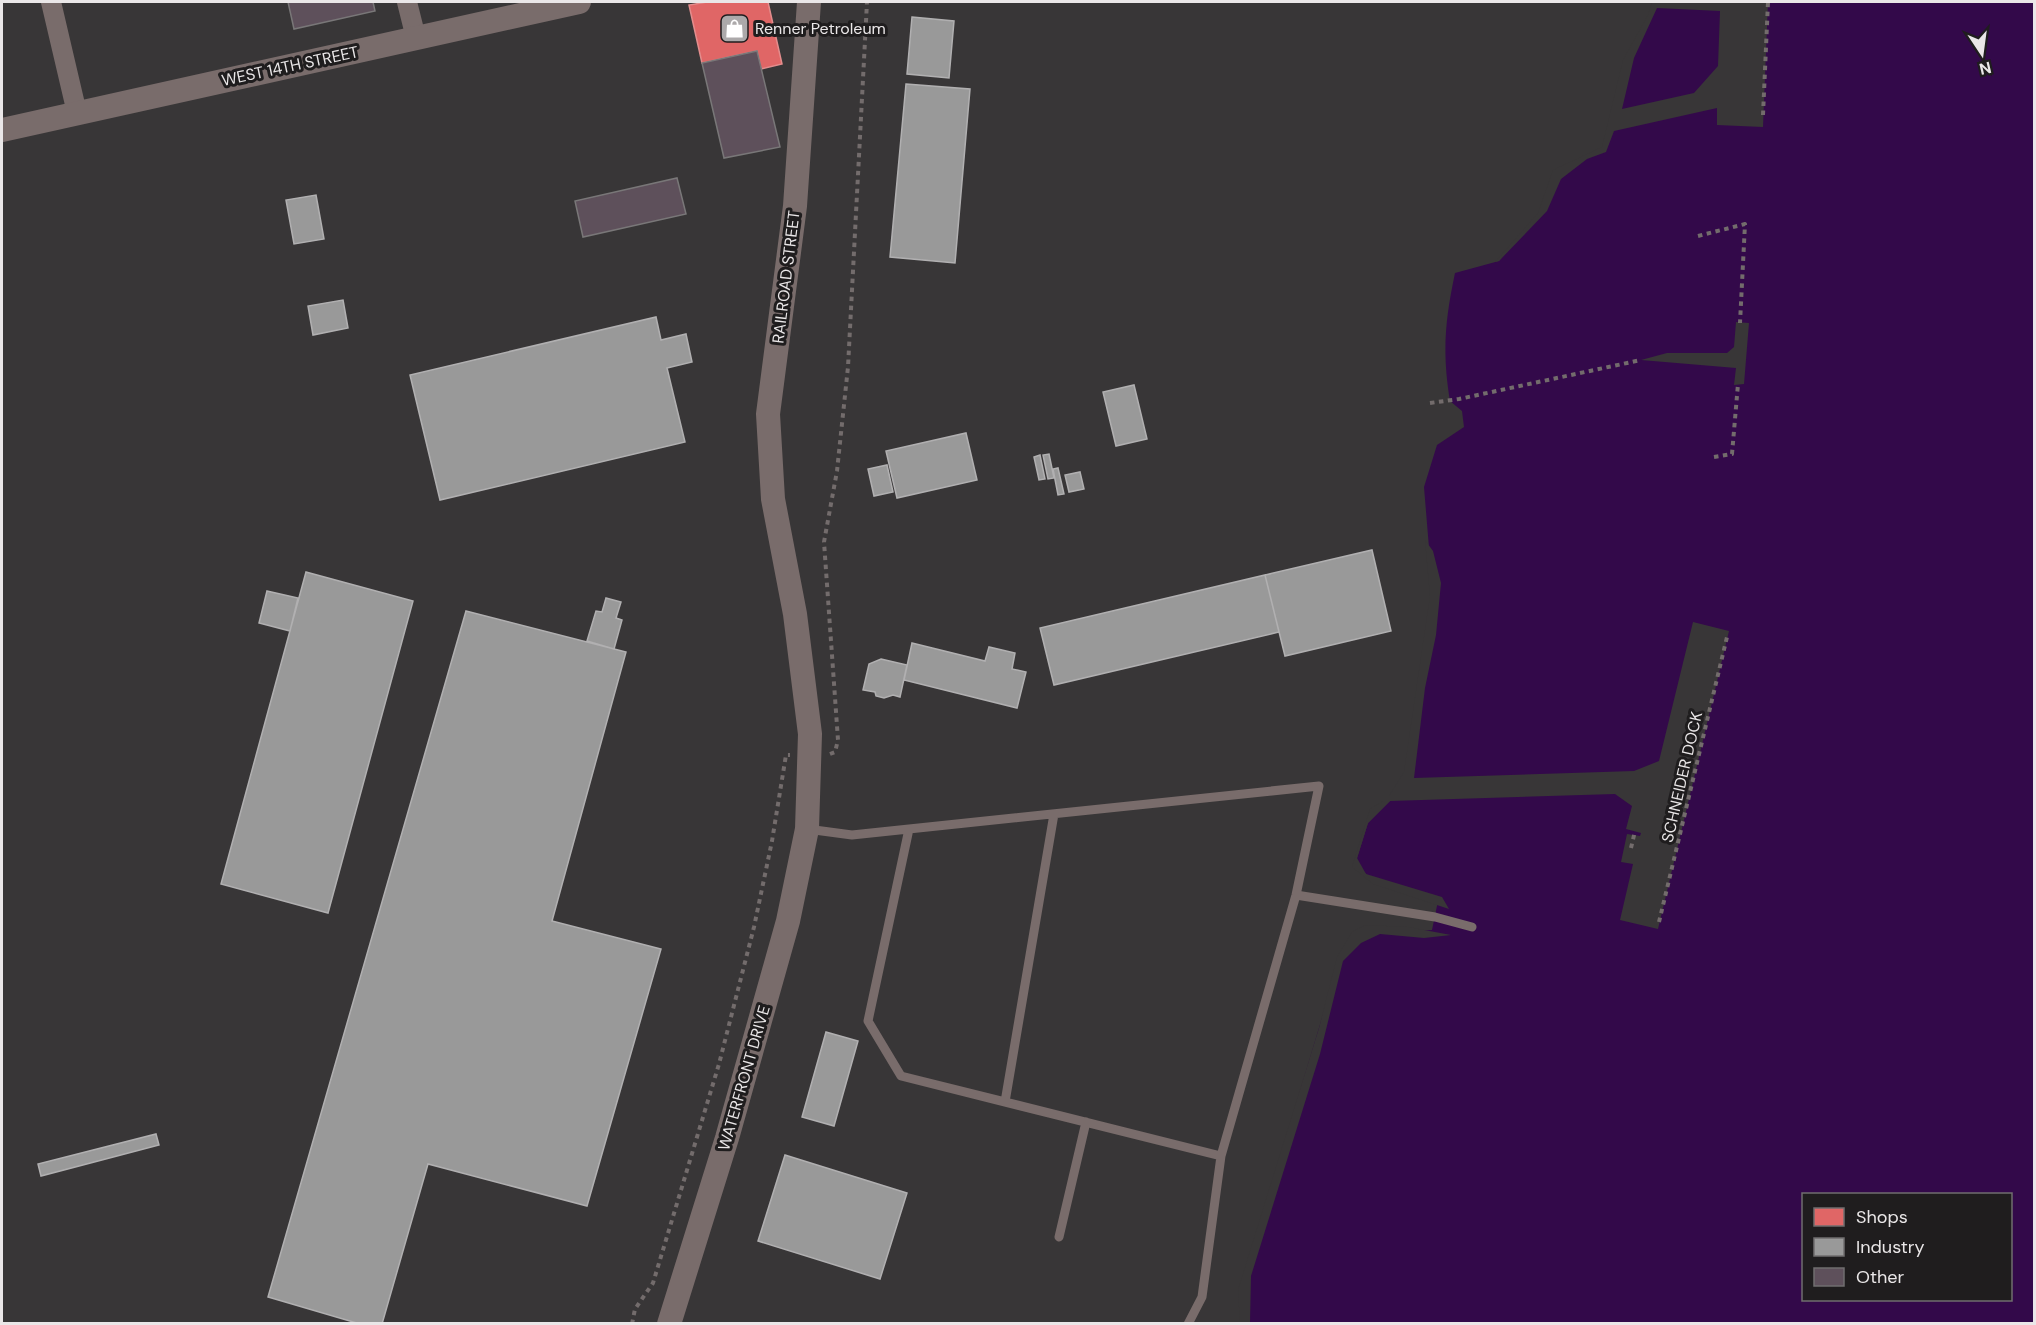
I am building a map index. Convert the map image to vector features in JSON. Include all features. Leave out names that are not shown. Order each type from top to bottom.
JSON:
[{"type":"street","points":[[51,2],[77,113]]},
{"type":"street","points":[[407,2],[416,38]]},
{"type":"street","name":"WEST 14TH STREET","points":[[2,130],[579,2]]},
{"type":"street","name":"RAILROAD STREET","points":[[807,829],[810,734],[795,614],[773,499],[768,414],[795,206],[808,2]]},
{"type":"street","name":"WATERFRONT DRIVE","points":[[669,1323],[727,1138],[785,933],[807,829]]},
{"type":"lane","points":[[807,829],[852,834],[1319,786],[1296,895],[1221,1156],[1202,1298],[1188,1323]]},
{"type":"lane","points":[[1005,1102],[1054,814]]},
{"type":"lane","points":[[909,829],[868,1021],[901,1076],[1221,1156]]},
{"type":"lane","points":[[1296,895],[1435,917],[1472,927]]},
{"type":"lane","points":[[1059,1237],[1086,1122]]},
{"type":"path","points":[[1763,115],[1768,2]]},
{"type":"path","points":[[1698,236],[1745,225],[1740,322]]},
{"type":"path","points":[[1430,403],[1450,401],[1641,360]]},
{"type":"path","points":[[1714,457],[1732,454],[1738,384]]},
{"type":"path","name":"SCHNEIDER DOCK","points":[[1659,922],[1727,638]]},
{"type":"path","points":[[1631,848],[1635,831]]},
{"type":"shaded area","points":[[1652,2],[2034,2],[2034,1323],[1243,1324],[1240,1291],[1340,958],[1355,934],[1432,930],[1438,901],[1375,881],[1355,865],[1368,823],[1390,801],[1407,773],[1433,596],[1424,487],[1437,445],[1464,427],[1462,411],[1450,401],[1445,352],[1449,306],[1455,273],[1499,261],[1540,215],[1556,172],[1604,149],[1626,61],[1651,16]]},
{"type":"pier","points":[[1652,2],[1768,2],[1763,127],[1717,125],[1717,108],[1614,131],[1606,152],[1587,159],[1561,179],[1547,211],[1499,261],[1495,262],[1538,213],[1553,170],[1602,147],[1623,60],[1648,15]],"holes":[[[1657,8],[1720,11],[1718,66],[1694,93],[1622,109],[1634,58]]]},
{"type":"pier","points":[[1736,322],[1749,323],[1744,384],[1734,385],[1736,368],[1641,360],[1667,353],[1727,353],[1734,347]]},
{"type":"pier","points":[[1425,540],[1433,551],[1441,583],[1436,635],[1425,688],[1414,778],[1634,771],[1659,761],[1693,622],[1729,631],[1658,929],[1620,920],[1633,864],[1621,862],[1627,834],[1640,836],[1641,833],[1626,829],[1632,806],[1615,794],[1390,801],[1368,823],[1357,858],[1366,874],[1442,897],[1449,909],[1373,884],[1352,867],[1370,809],[1383,801],[1389,801],[1389,796],[1404,772],[1430,596]]},
{"type":"pier","points":[[1365,925],[1408,927],[1451,935],[1424,938],[1380,934],[1361,943],[1343,961],[1320,1054],[1251,1276],[1250,1323],[1240,1324],[1238,1290],[1319,1028],[1337,957],[1352,932]]},
{"type":"building: Shops","name":"Renner Petroleum","points":[[707,2],[768,2],[782,64],[761,69],[757,51],[702,63],[689,5]]},
{"type":"building: Industry","points":[[912,17],[954,21],[949,78],[907,74]]},
{"type":"building: Industry","points":[[906,84],[970,89],[955,263],[890,257]]},
{"type":"building: Industry","points":[[316,195],[324,239],[294,244],[286,200]]},
{"type":"building: Industry","points":[[343,300],[348,328],[313,335],[308,306]]},
{"type":"building: Industry","points":[[656,317],[661,340],[686,334],[692,362],[667,368],[685,442],[440,500],[410,375]]},
{"type":"building: Industry","points":[[1134,385],[1147,439],[1116,446],[1103,392]]},
{"type":"building: Industry","points":[[966,433],[977,480],[897,498],[886,451]]},
{"type":"building: Industry","points":[[1049,454],[1054,478],[1048,479],[1043,455]]},
{"type":"building: Industry","points":[[1040,455],[1045,479],[1039,480],[1034,457]]},
{"type":"building: Industry","points":[[887,465],[893,492],[874,496],[868,469]]},
{"type":"building: Industry","points":[[1058,468],[1064,494],[1058,495],[1053,469]]},
{"type":"building: Industry","points":[[1080,472],[1084,489],[1069,492],[1065,475]]},
{"type":"building: Industry","points":[[1372,550],[1391,631],[1285,656],[1265,575]]},
{"type":"building: Industry","points":[[306,572],[413,601],[328,913],[221,884]]},
{"type":"building: Industry","points":[[1265,575],[1279,632],[1054,685],[1040,628]]},
{"type":"building: Industry","points":[[267,591],[298,598],[290,631],[259,623]]},
{"type":"building: Industry","points":[[606,598],[621,602],[616,618],[622,620],[614,649],[587,641],[596,611],[602,612]]},
{"type":"building: Industry","points":[[466,611],[626,652],[552,921],[661,949],[587,1206],[428,1164],[382,1324],[360,1324],[268,1297]]},
{"type":"building: Industry","points":[[912,643],[985,661],[989,647],[1015,653],[1012,669],[1026,672],[1017,708],[904,680]]},
{"type":"building: Industry","points":[[881,659],[907,665],[900,697],[893,695],[884,698],[876,696],[875,692],[863,690],[869,664]]},
{"type":"building: Industry","points":[[826,1032],[858,1041],[834,1126],[802,1117]]},
{"type":"building: Industry","points":[[156,1134],[159,1145],[41,1176],[38,1164]]},
{"type":"building: Industry","points":[[785,1155],[907,1193],[880,1279],[758,1241]]},
{"type":"building: Other","points":[[288,2],[373,2],[375,11],[294,29]]},
{"type":"building: Other","points":[[757,51],[780,147],[724,158],[702,63]]},
{"type":"building: Other","points":[[677,178],[686,214],[583,237],[575,201]]},
{"type":"place","name":"Renner Petroleum","points":[[734,28]]}]
